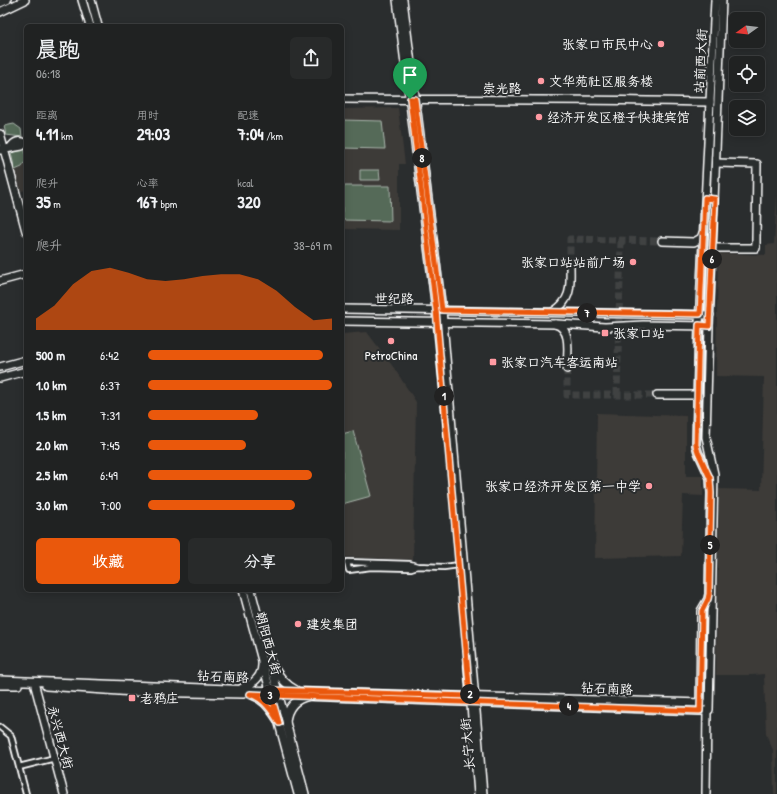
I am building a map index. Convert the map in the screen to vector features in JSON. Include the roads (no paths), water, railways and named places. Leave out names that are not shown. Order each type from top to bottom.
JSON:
[{"type":"main road","points":[[0,3],[7,0]]},
{"type":"main road","points":[[0,12],[25,0]]},
{"type":"main road","points":[[79,0],[87,16]]},
{"type":"main road","points":[[82,0],[89,24]]},
{"type":"main road","points":[[92,0],[98,24]]},
{"type":"main road","name":"长宁大街","points":[[397,0],[412,99],[439,310],[473,700],[478,794]]},
{"type":"main road","name":"长宁大街","points":[[403,0],[412,99]]},
{"type":"main road","name":"站前西大街","points":[[704,711],[709,710],[712,493],[710,478],[696,445],[699,325],[715,0]]},
{"type":"main road","name":"站前西大街","points":[[706,794],[704,711],[700,702],[702,611],[709,594],[713,470],[706,437],[722,0]]},
{"type":"main road","name":"崇光路","points":[[344,98],[710,102]]},
{"type":"main road","points":[[0,134],[24,223]]},
{"type":"main road","points":[[5,149],[15,148],[24,144]]},
{"type":"main road","points":[[712,248],[756,248],[757,164],[716,163]]},
{"type":"main road","points":[[705,198],[715,199]]},
{"type":"main road","points":[[662,241],[694,242],[701,238],[703,233]]},
{"type":"main road","points":[[567,369],[567,336],[562,327],[550,324],[550,312],[564,303],[568,297],[570,288],[570,264]]},
{"type":"main road","points":[[0,281],[24,275]]},
{"type":"main road","name":"世纪路","points":[[344,309],[710,315]]},
{"type":"main road","points":[[645,314],[645,325]]},
{"type":"main road","name":"世纪路","points":[[344,321],[550,324],[605,327],[645,325],[709,326]]},
{"type":"main road","name":"长宁大街","points":[[440,322],[459,565],[483,794]]},
{"type":"main road","points":[[0,367],[24,361]]},
{"type":"main road","points":[[0,378],[24,372]]},
{"type":"main road","points":[[657,395],[698,395]]},
{"type":"main road","name":"朝阳西大街","points":[[244,592],[265,659]]},
{"type":"main road","name":"朝阳西大街","points":[[250,592],[298,794]]},
{"type":"main road","points":[[240,689],[252,684],[260,674],[265,659]]},
{"type":"main road","points":[[265,659],[291,688],[302,691]]},
{"type":"main road","name":"钻石南路","points":[[0,680],[240,689],[309,696],[473,700],[709,702]]},
{"type":"main road","name":"钻石南路","points":[[0,685],[134,692],[250,694],[302,691],[704,711]]},
{"type":"main road","name":"永兴西大街","points":[[35,686],[64,794]]},
{"type":"main road","points":[[250,694],[265,703],[282,723],[290,707],[300,699],[309,696]]},
{"type":"main road","name":"朝阳西大街","points":[[282,723],[305,794]]},
{"type":"street","points":[[417,566],[411,568],[370,567],[348,570],[347,562],[410,564],[417,566],[444,567],[459,565]]},
{"type":"street","points":[[0,727],[12,736],[26,794]]},
{"type":"street","points":[[19,767],[55,758]]},
{"type":"tunnel","points":[[570,264],[570,239],[662,241]]},
{"type":"tunnel","points":[[617,395],[621,240]]},
{"type":"tunnel","points":[[567,369],[567,395],[657,395]]},
{"type":"place","name":"张家口市民中心","points":[[661,44]]},
{"type":"place","name":"文华苑社区服务楼","points":[[541,81]]},
{"type":"place","name":"经济开发区橙子快捷宾馆","points":[[539,117]]},
{"type":"place","name":"张家口站站前广场","points":[[633,262]]},
{"type":"place","name":"张家口站","points":[[605,333]]},
{"type":"place","name":"PetroChina","points":[[391,341]]},
{"type":"place","name":"张家口汽车客运南站","points":[[493,362]]},
{"type":"place","name":"张家口经济开发区第一中学","points":[[649,486]]},
{"type":"place","name":"建发集团","points":[[298,624]]},
{"type":"place","name":"老鸦庄","points":[[132,698]]}]
